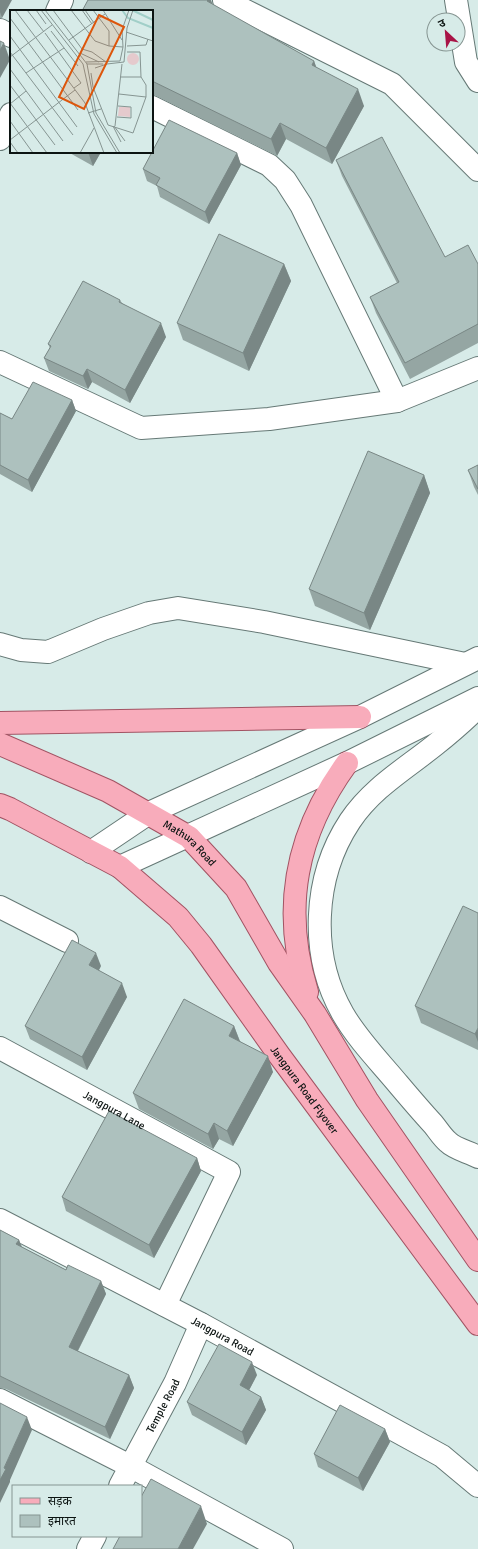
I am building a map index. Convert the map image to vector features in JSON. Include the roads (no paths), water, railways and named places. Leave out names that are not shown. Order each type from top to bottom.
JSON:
[{"type":"main road","points":[[0,723],[360,717]]},
{"type":"main road","name":"Mathura Road","points":[[0,744],[108,791],[189,837],[236,888],[279,963],[315,1014]]},
{"type":"main road","points":[[348,763],[334,781],[313,820],[299,862],[294,906],[296,950],[300,972],[315,1014],[367,1100],[478,1260]]},
{"type":"main road","points":[[0,805],[120,867]]},
{"type":"main road","name":"Jangpura Road Flyover","points":[[120,867],[178,917],[201,945],[279,1055],[478,1324]]},
{"type":"street","points":[[57,10],[62,0]]},
{"type":"street","points":[[224,0],[392,84],[478,170]]},
{"type":"street","points":[[456,4],[466,62],[478,81]]},
{"type":"street","points":[[0,30],[10,35]]},
{"type":"street","points":[[153,107],[269,165],[285,180],[301,205],[397,401]]},
{"type":"street","points":[[0,139],[10,116]]},
{"type":"street","points":[[0,362],[141,428],[269,419],[397,401],[478,368]]},
{"type":"street","points":[[0,644],[21,650],[48,652],[103,629],[149,613],[178,608],[264,622],[471,661]]},
{"type":"street","points":[[91,852],[149,813],[360,717],[471,661]]},
{"type":"street","points":[[120,867],[189,837],[348,763],[478,698]]},
{"type":"street","points":[[478,707],[435,745],[383,784],[365,801],[350,821],[330,861],[322,891],[319,916],[320,941],[326,972],[342,1012],[356,1034],[449,1143],[478,1156]]},
{"type":"street","points":[[0,907],[67,941]]},
{"type":"street","name":"Jangpura Lane","points":[[0,1048],[229,1172],[166,1305]]},
{"type":"street","name":"Jangpura Road","points":[[0,1220],[166,1305],[442,1456],[478,1486]]},
{"type":"street","name":"Temple Road","points":[[120,1485],[175,1383],[201,1324]]},
{"type":"street","points":[[0,1400],[130,1466],[282,1549]]},
{"type":"street","points":[[88,1549],[94,1537]]}]
